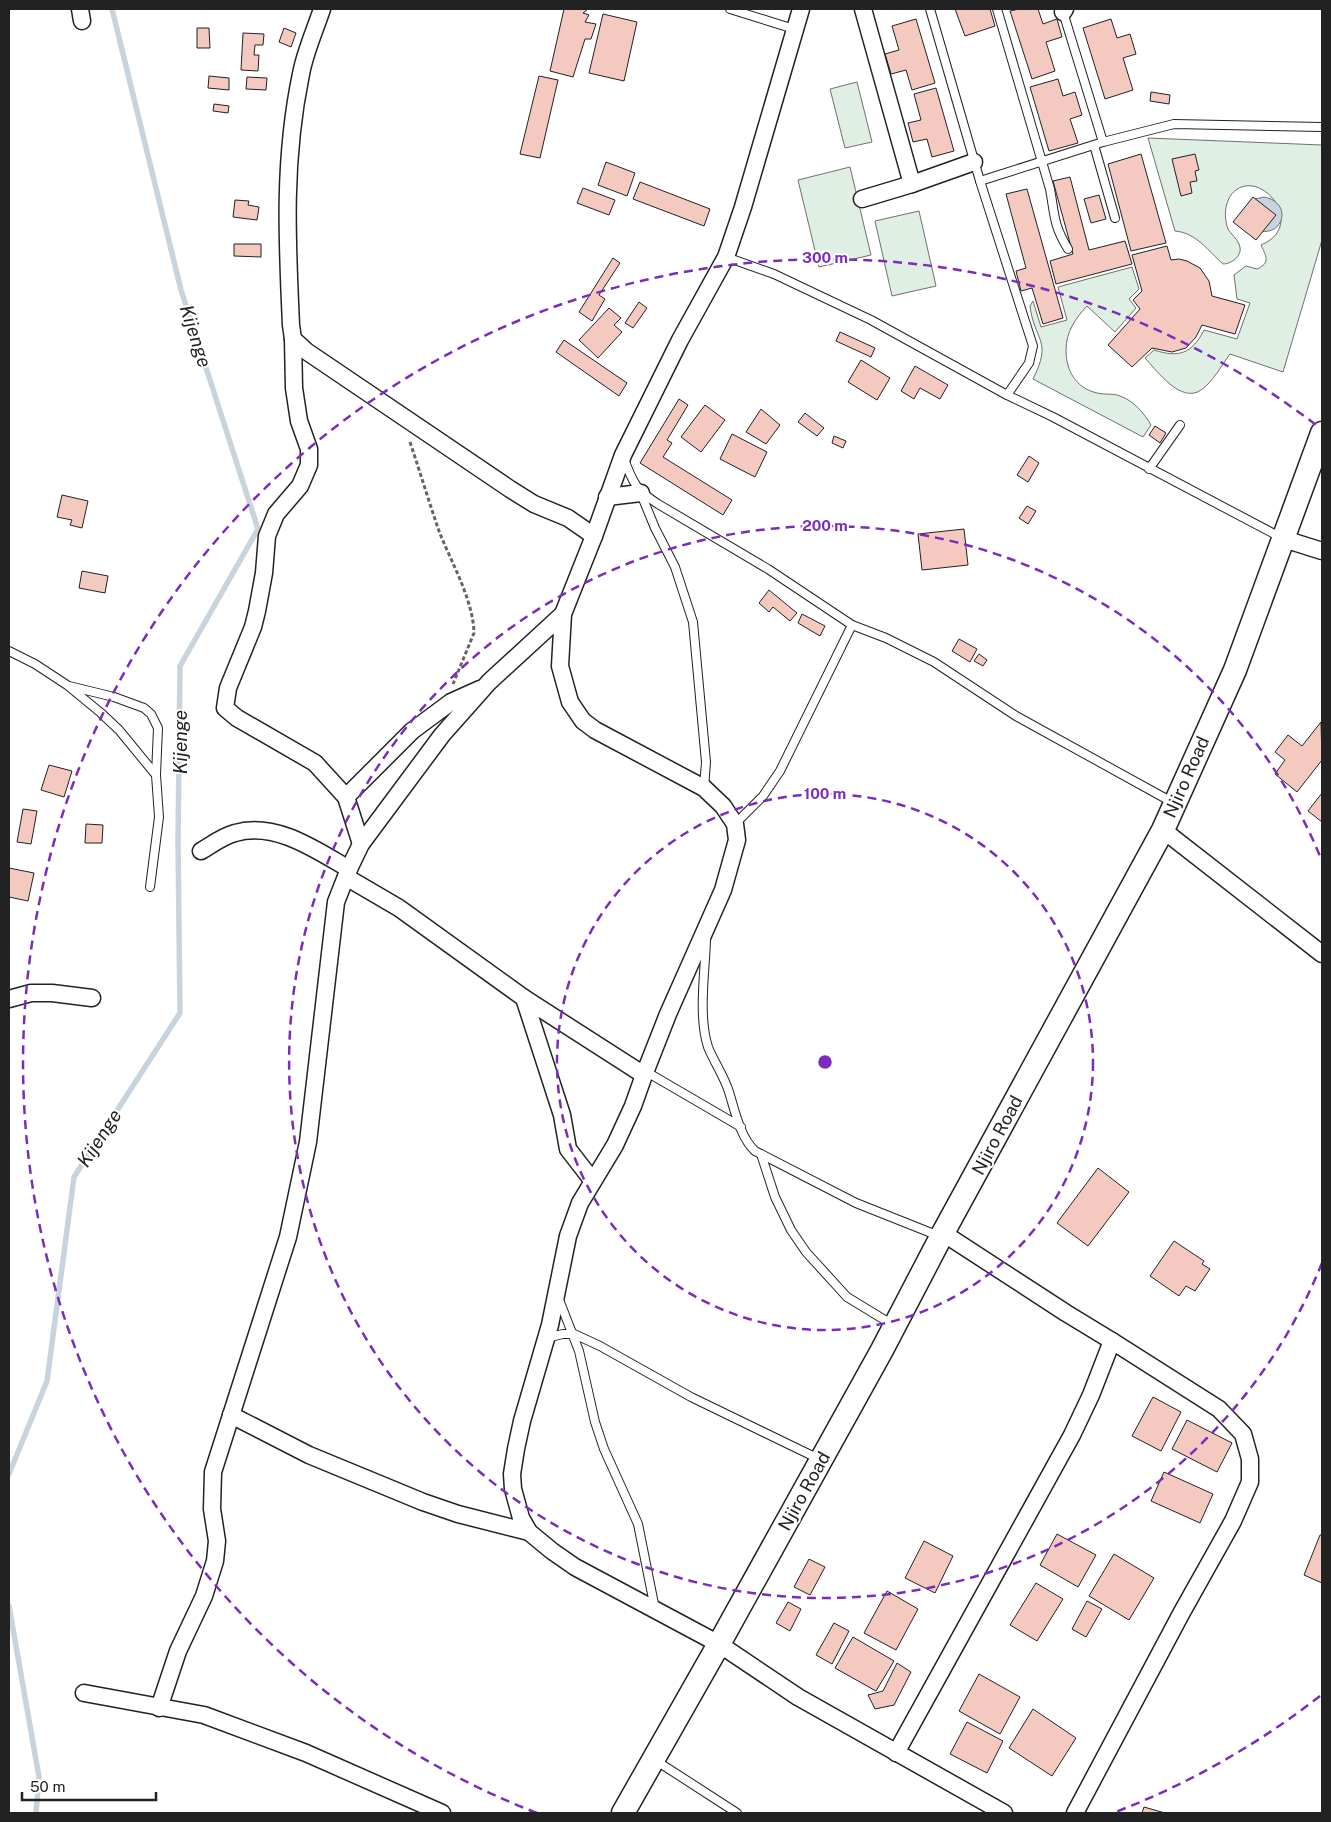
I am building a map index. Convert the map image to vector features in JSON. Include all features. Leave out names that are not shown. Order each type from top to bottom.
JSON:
[{"type":"street","points":[[322,9],[301,72],[289,151],[287,188],[294,388],[299,421],[309,449],[309,465],[300,486],[276,514],[267,536],[264,573],[257,611],[253,627],[228,688],[225,708],[237,718],[315,763],[346,798],[361,844]]},
{"type":"street","points":[[801,9],[743,208],[726,257],[680,340],[622,455],[594,536],[563,614],[560,666],[570,702],[583,720],[595,730],[704,788],[723,806],[735,824],[737,840],[723,890],[668,1014],[633,1106],[615,1145],[592,1180],[580,1203],[568,1236],[557,1293],[522,1421],[512,1474],[515,1503],[529,1532],[575,1567],[655,1608],[719,1644],[798,1697],[1004,1813]]},
{"type":"street","points":[[863,9],[912,184]]},
{"type":"street","points":[[862,199],[974,162]]},
{"type":"street","points":[[293,339],[306,351],[534,504],[568,518],[594,536]]},
{"type":"street","name":"Njiro Road","points":[[622,1813],[719,1644],[821,1460],[1162,830],[1235,670],[1322,433]]},
{"type":"street","points":[[607,497],[641,493]]},
{"type":"street","points":[[1284,539],[1322,551]]},
{"type":"street","points":[[159,1708],[178,1651],[204,1596],[216,1561],[217,1541],[212,1509],[213,1472],[288,1236],[308,1142],[336,902],[361,844],[442,735],[484,687],[563,614]]},
{"type":"street","points":[[346,798],[412,731],[451,702],[484,687]]},
{"type":"street","points":[[200,850],[234,833],[256,829],[278,834],[310,847],[524,998],[644,1073]]},
{"type":"street","points":[[1162,830],[1322,954]]},
{"type":"street","points":[[9,999],[31,993],[52,992],[92,998]]},
{"type":"street","points":[[524,998],[557,1099],[568,1149],[592,1180]]},
{"type":"street","points":[[942,1235],[1219,1409],[1243,1434],[1250,1459],[1250,1482],[1234,1521],[1182,1612],[1075,1813]]},
{"type":"street","points":[[896,1753],[1072,1435],[1091,1395],[1112,1341]]},
{"type":"street","points":[[231,1416],[309,1455],[423,1502],[458,1514],[529,1532]]},
{"type":"street","points":[[84,1693],[204,1715],[306,1753],[442,1813]]},
{"type":"lane","points":[[730,9],[794,29]]},
{"type":"lane","points":[[930,9],[974,162],[1033,346],[1029,362],[1007,396]]},
{"type":"lane","points":[[998,9],[1050,189],[1057,231],[1068,249]]},
{"type":"lane","points":[[1064,10],[1103,142]]},
{"type":"lane","points":[[980,181],[1103,142],[1174,124],[1322,127]]},
{"type":"lane","points":[[1094,145],[1115,218]]},
{"type":"lane","points":[[726,257],[774,274],[871,320],[1007,396],[1053,417],[1284,539]]},
{"type":"lane","points":[[1149,469],[1180,425]]},
{"type":"lane","points":[[622,455],[631,478],[641,493],[655,528],[676,567],[693,622],[706,762],[704,788]]},
{"type":"lane","points":[[641,493],[708,535],[768,569],[852,625],[886,638],[934,662],[1016,716],[1174,803]]},
{"type":"lane","points":[[735,824],[763,796],[780,771],[852,625]]},
{"type":"lane","points":[[9,651],[35,664],[67,685],[119,730],[156,775]]},
{"type":"lane","points":[[67,685],[114,697],[144,708],[152,714],[158,728],[156,775],[159,817],[150,887]]},
{"type":"lane","points":[[706,927],[703,1017],[708,1047],[726,1081],[740,1127],[749,1145],[761,1154],[856,1203],[942,1235]]},
{"type":"lane","points":[[644,1073],[740,1127]]},
{"type":"lane","points":[[761,1154],[775,1197],[791,1230],[806,1252],[847,1297],[894,1326]]},
{"type":"lane","points":[[557,1293],[574,1334],[595,1422],[604,1449],[638,1524],[655,1608]]},
{"type":"lane","points":[[545,1338],[563,1334],[574,1334],[600,1346],[692,1397],[821,1460]]},
{"type":"lane","points":[[654,1759],[737,1813]]},
{"type":"path","points":[[402,416],[439,530],[469,604],[474,624],[474,633],[453,685],[451,702]]},
{"type":"green space","points":[[857,82],[872,142],[845,148],[830,89]]},
{"type":"green space","points":[[1148,138],[1322,145],[1322,240],[1283,372],[1230,354],[1205,387],[1193,393],[1186,393],[1170,384],[1145,358],[1154,350],[1170,354],[1184,352],[1194,344],[1204,330],[1237,339],[1250,303],[1237,299],[1234,275],[1246,266],[1257,269],[1266,262],[1266,256],[1261,245],[1274,236],[1280,226],[1280,214],[1276,203],[1268,194],[1258,187],[1247,186],[1236,190],[1227,202],[1226,219],[1228,229],[1239,244],[1240,252],[1233,261],[1223,264],[1196,239],[1183,232],[1175,231]]},
{"type":"green space","points":[[850,167],[871,255],[819,267],[798,180]]},
{"type":"green space","points":[[919,211],[936,286],[892,296],[875,221]]},
{"type":"green space","points":[[1132,267],[1139,289],[1129,299],[1136,308],[1115,332],[1087,306],[1069,332],[1066,343],[1066,358],[1070,372],[1083,387],[1097,393],[1120,396],[1138,408],[1151,425],[1143,437],[1033,379],[1042,356],[1042,348],[1032,317],[1030,306],[1033,301],[1041,327],[1067,320],[1058,287]]},
{"type":"shaded area","points":[[1264,197],[1273,200],[1279,205],[1282,211],[1282,218],[1275,228],[1268,231],[1259,231],[1255,199]]},
{"type":"building","points":[[564,9],[588,9],[583,13],[589,15],[585,22],[596,24],[591,39],[585,39],[573,77],[550,71]]},
{"type":"building","points":[[955,9],[990,9],[995,26],[965,36]]},
{"type":"building","points":[[1038,9],[1043,24],[1057,19],[1062,37],[1046,42],[1055,71],[1032,79],[1010,11]]},
{"type":"building","points":[[603,14],[637,22],[624,81],[589,73]]},
{"type":"building","points":[[916,19],[935,83],[912,90],[906,70],[891,74],[885,54],[899,50],[892,26]]},
{"type":"building","points":[[1111,19],[1117,38],[1130,34],[1136,54],[1123,58],[1133,90],[1105,99],[1083,28]]},
{"type":"building","points":[[197,28],[209,28],[210,48],[197,48]]},
{"type":"building","points":[[284,28],[296,33],[291,47],[279,42]]},
{"type":"building","points":[[243,33],[264,34],[263,45],[255,45],[254,55],[259,55],[258,71],[241,70]]},
{"type":"building","points":[[209,76],[229,78],[229,90],[208,88]]},
{"type":"building","points":[[539,76],[558,80],[540,158],[520,154]]},
{"type":"building","points":[[247,77],[267,78],[266,90],[246,89]]},
{"type":"building","points":[[1058,79],[1063,96],[1075,92],[1082,115],[1070,119],[1078,143],[1049,151],[1030,87]]},
{"type":"building","points":[[936,88],[954,151],[932,157],[927,139],[913,142],[908,123],[921,120],[914,94]]},
{"type":"building","points":[[1151,92],[1170,95],[1169,104],[1150,101]]},
{"type":"building","points":[[214,104],[229,106],[228,113],[213,111]]},
{"type":"building","points":[[1141,154],[1166,243],[1131,251],[1108,164]]},
{"type":"building","points":[[1195,154],[1199,170],[1195,171],[1197,181],[1190,182],[1192,193],[1181,196],[1172,159]]},
{"type":"building","points":[[606,162],[635,173],[627,196],[598,185]]},
{"type":"building","points":[[1070,177],[1089,250],[1125,241],[1132,264],[1056,284],[1050,261],[1073,254],[1053,181]]},
{"type":"building","points":[[640,182],[710,209],[704,226],[633,199]]},
{"type":"building","points":[[583,188],[615,200],[609,215],[577,203]]},
{"type":"building","points":[[1027,189],[1063,318],[1043,324],[1032,288],[1021,291],[1016,271],[1026,268],[1006,194]]},
{"type":"building","points":[[1099,195],[1106,219],[1091,223],[1084,199]]},
{"type":"building","points":[[1253,197],[1276,215],[1256,240],[1233,222]]},
{"type":"building","points":[[235,200],[249,201],[248,205],[259,207],[257,220],[233,217]]},
{"type":"building","points":[[234,244],[261,244],[261,257],[234,256]]},
{"type":"building","points":[[1167,246],[1171,260],[1187,261],[1200,268],[1209,281],[1212,296],[1245,305],[1235,334],[1202,325],[1196,337],[1186,348],[1172,352],[1152,348],[1132,367],[1108,345],[1140,309],[1133,300],[1142,291],[1132,255]]},
{"type":"building","points":[[613,258],[620,263],[599,295],[605,299],[592,321],[579,312]]},
{"type":"building","points":[[639,302],[647,308],[633,328],[625,323]]},
{"type":"building","points":[[609,308],[621,318],[614,325],[622,332],[598,358],[579,340]]},
{"type":"building","points":[[840,332],[875,348],[871,357],[836,341]]},
{"type":"building","points":[[564,340],[627,383],[619,396],[556,352]]},
{"type":"building","points":[[861,360],[890,378],[877,400],[848,382]]},
{"type":"building","points":[[915,366],[948,385],[940,399],[920,388],[914,399],[901,391]]},
{"type":"building","points":[[679,399],[688,405],[667,440],[672,443],[663,457],[732,500],[723,515],[640,463]]},
{"type":"building","points":[[705,405],[725,420],[701,452],[681,437]]},
{"type":"building","points":[[761,409],[780,425],[766,444],[746,432]]},
{"type":"building","points":[[805,413],[824,428],[817,436],[798,422]]},
{"type":"building","points":[[1155,426],[1166,433],[1160,443],[1149,435]]},
{"type":"building","points":[[732,434],[767,452],[755,477],[720,459]]},
{"type":"building","points":[[834,436],[846,441],[843,448],[832,443]]},
{"type":"building","points":[[1029,456],[1039,463],[1028,482],[1017,475]]},
{"type":"building","points":[[62,495],[88,501],[82,528],[70,525],[72,520],[57,517]]},
{"type":"building","points":[[1027,506],[1036,511],[1028,524],[1019,518]]},
{"type":"building","points":[[964,529],[968,565],[922,570],[918,534]]},
{"type":"building","points":[[82,571],[108,576],[105,593],[79,588]]},
{"type":"building","points":[[769,590],[797,613],[790,621],[773,607],[769,612],[759,603]]},
{"type":"building","points":[[802,614],[825,626],[820,636],[798,623]]},
{"type":"building","points":[[959,639],[977,649],[970,662],[952,651]]},
{"type":"building","points":[[979,654],[987,660],[983,666],[974,661]]},
{"type":"building","points":[[1321,722],[1322,760],[1297,792],[1275,774],[1285,760],[1275,752],[1288,735],[1302,746]]},
{"type":"building","points":[[49,765],[72,771],[64,797],[41,790]]},
{"type":"building","points":[[1322,793],[1322,822],[1308,811]]},
{"type":"building","points":[[23,809],[37,811],[31,844],[17,842]]},
{"type":"building","points":[[86,824],[103,825],[102,843],[85,843]]},
{"type":"building","points":[[9,868],[34,873],[28,901],[9,897]]},
{"type":"building","points":[[1098,1168],[1129,1192],[1088,1246],[1057,1223]]},
{"type":"building","points":[[1174,1241],[1204,1261],[1202,1264],[1210,1269],[1195,1291],[1186,1286],[1179,1296],[1150,1276]]},
{"type":"building","points":[[1153,1397],[1181,1412],[1161,1451],[1132,1436]]},
{"type":"building","points":[[1187,1420],[1232,1443],[1217,1472],[1172,1449]]},
{"type":"building","points":[[1164,1472],[1213,1494],[1200,1523],[1151,1501]]},
{"type":"building","points":[[1057,1534],[1096,1555],[1078,1587],[1040,1565]]},
{"type":"building","points":[[1320,1535],[1322,1535],[1322,1583],[1304,1575]]},
{"type":"building","points":[[924,1541],[953,1556],[935,1593],[905,1578]]},
{"type":"building","points":[[1114,1554],[1154,1578],[1129,1620],[1089,1596]]},
{"type":"building","points":[[809,1559],[825,1567],[810,1595],[794,1587]]},
{"type":"building","points":[[1036,1583],[1063,1599],[1037,1641],[1010,1625]]},
{"type":"building","points":[[887,1591],[918,1609],[896,1650],[864,1633]]},
{"type":"building","points":[[1087,1601],[1102,1609],[1086,1637],[1072,1629]]},
{"type":"building","points":[[788,1602],[801,1609],[790,1631],[776,1623]]},
{"type":"building","points":[[834,1623],[849,1631],[832,1664],[816,1655]]},
{"type":"building","points":[[853,1637],[894,1661],[876,1691],[835,1668]]},
{"type":"building","points":[[897,1663],[911,1672],[894,1705],[875,1709],[868,1695],[883,1691]]},
{"type":"building","points":[[979,1674],[1020,1697],[1000,1734],[959,1711]]},
{"type":"building","points":[[1033,1709],[1076,1738],[1052,1776],[1009,1748]]},
{"type":"building","points":[[967,1722],[1003,1741],[987,1773],[950,1754]]},
{"type":"building","points":[[1144,1807],[1165,1813],[1142,1813]]},
{"type":"waterway","name":"Kijenge","points":[[9,1474],[47,1381],[74,1177],[180,1013],[178,842],[180,666],[258,529],[181,290],[112,9]]},
{"type":"waterway","name":"Kijenge","points":[[9,1606],[39,1777],[36,1813]]}]
